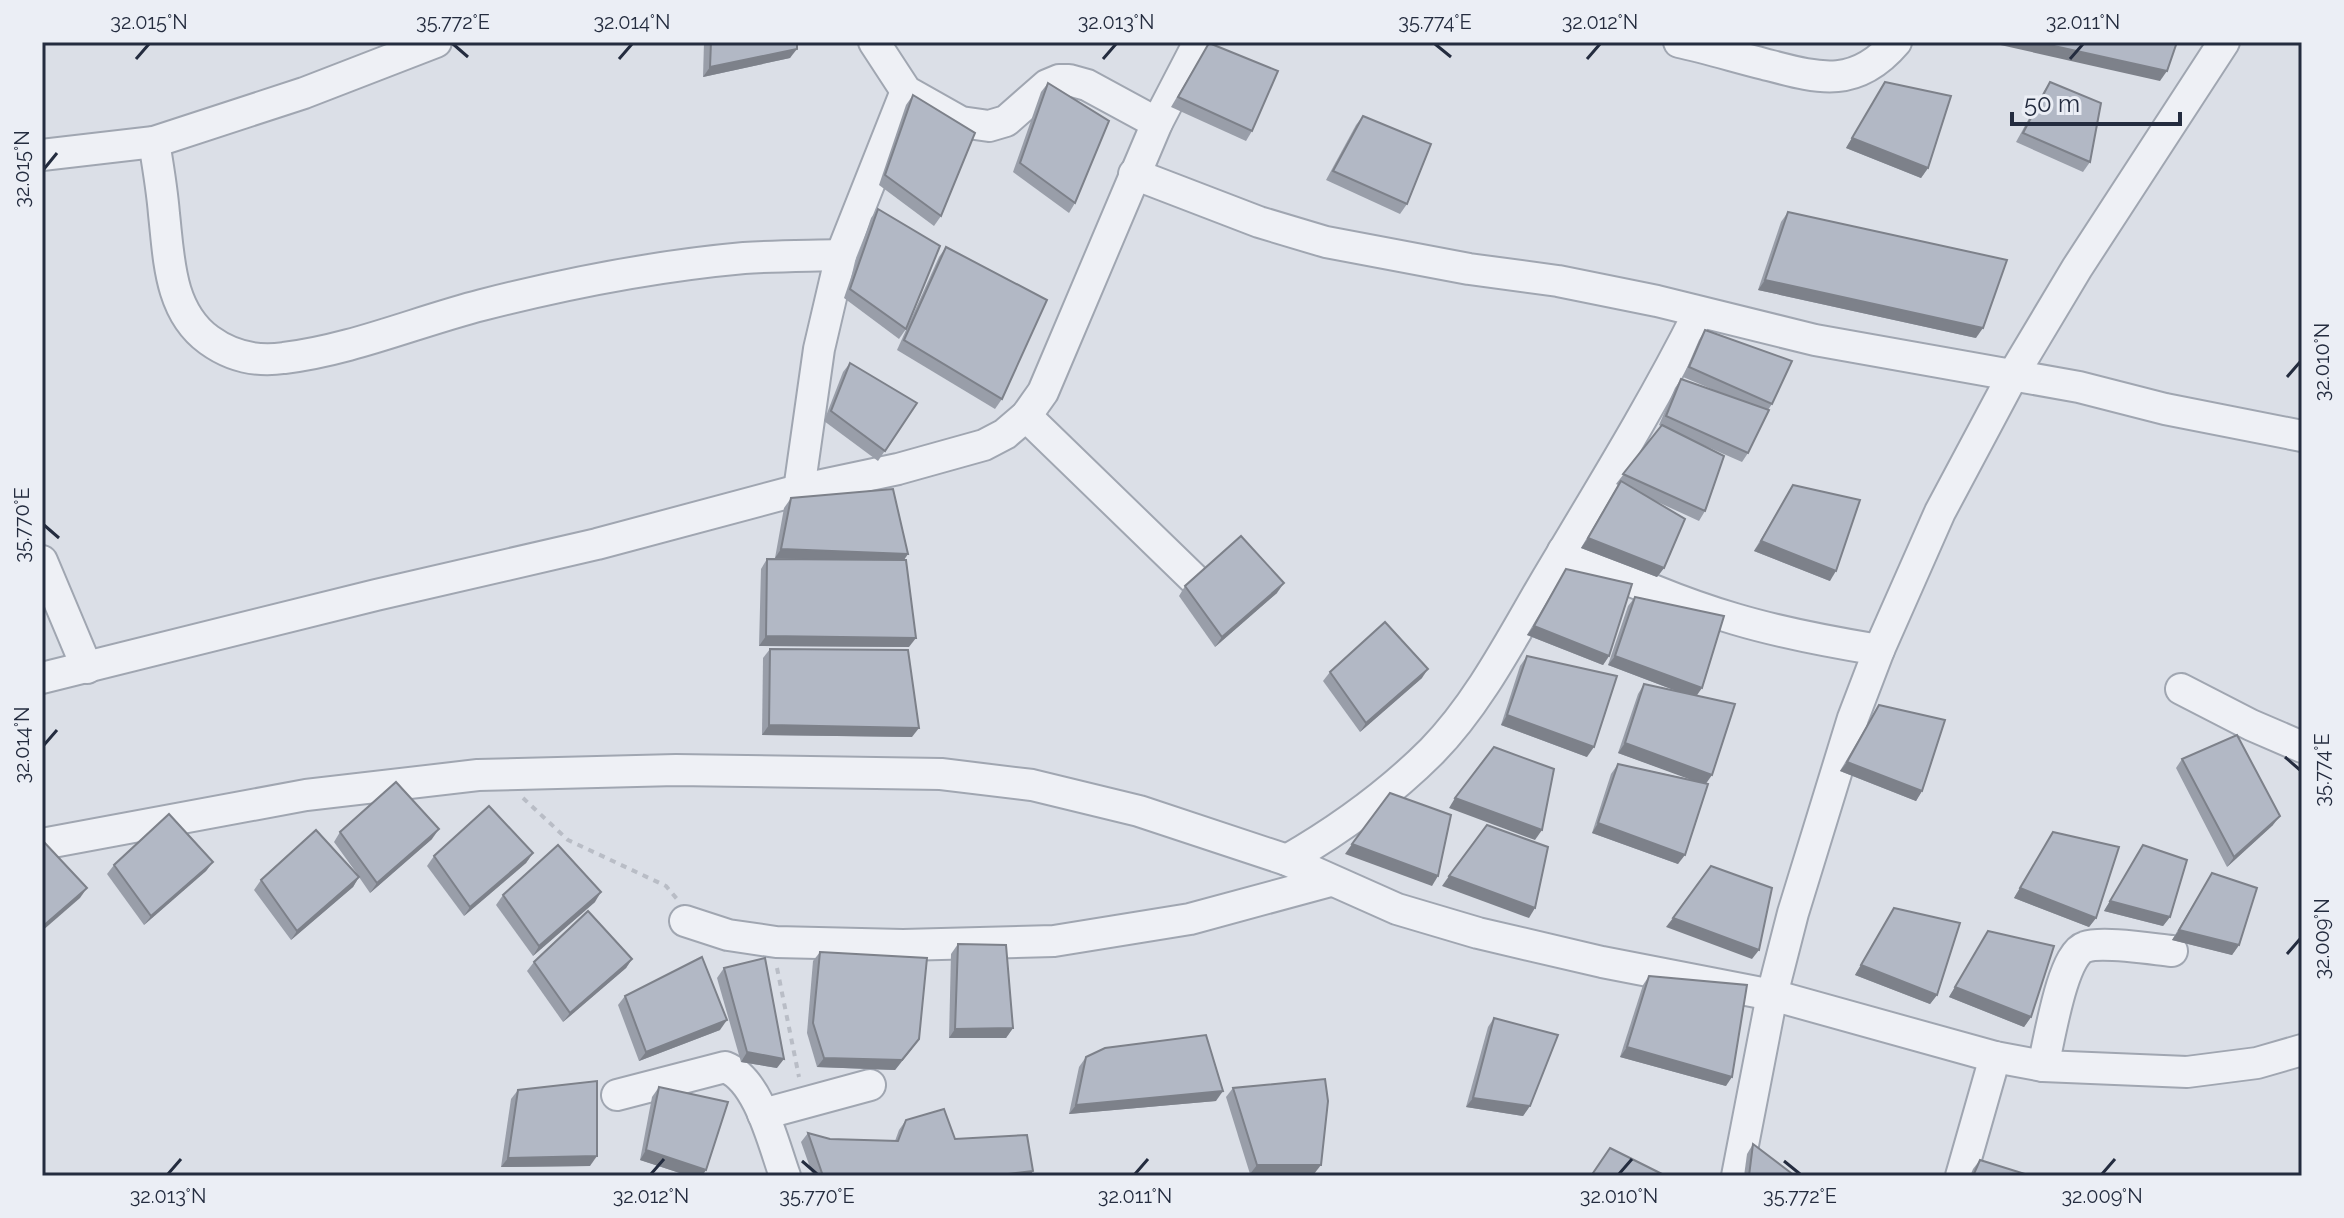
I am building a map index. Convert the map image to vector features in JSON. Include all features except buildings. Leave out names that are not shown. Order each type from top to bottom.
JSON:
[{"type":"street","points":[[42,155],[154,142],[304,93],[436,42]]},
{"type":"street","points":[[874,42],[906,91],[961,122],[989,126],[1006,121],[1047,85],[1069,80],[1087,85],[1157,123]]},
{"type":"street","points":[[42,678],[237,628],[597,544],[799,490],[898,469],[984,445],[1005,434],[1026,416],[1043,392],[1134,174],[1199,42]]},
{"type":"street","points":[[1679,42],[1817,78],[1842,77],[1864,69],[1896,42]]},
{"type":"street","points":[[1737,1176],[1772,995],[1793,913],[1849,731],[1879,650],[1940,512],[2013,375],[2077,268],[2224,42]]},
{"type":"street","points":[[799,490],[819,349],[841,255],[906,91]]},
{"type":"street","points":[[154,142],[172,278],[179,303],[190,322],[208,340],[233,354],[252,358],[282,359],[342,346],[480,305],[602,277],[744,258],[841,255]]},
{"type":"street","points":[[1134,174],[1259,222],[1326,242],[1469,269],[1558,281],[1815,340],[2013,375],[2302,436]]},
{"type":"street","points":[[1287,860],[1328,836],[1397,783],[1433,750],[1463,714],[1655,397],[1699,312]]},
{"type":"street","points":[[1026,416],[1193,578]]},
{"type":"street","points":[[1563,551],[1637,584],[1734,619],[1816,639],[1879,650]]},
{"type":"street","points":[[42,561],[87,668]]},
{"type":"street","points":[[2181,689],[2302,747]]},
{"type":"street","points":[[42,844],[306,795],[504,774],[708,770],[941,774],[1032,785],[1139,811],[1287,860],[1397,909],[1478,933],[1602,962],[1772,995],[1995,1057],[2043,1066],[2187,1072],[2257,1063],[2302,1050]]},
{"type":"street","points":[[685,921],[728,935],[776,942],[903,945],[1054,941],[1190,919],[1330,881]]},
{"type":"street","points":[[2043,1066],[2064,977],[2075,953],[2085,946],[2172,951]]},
{"type":"street","points":[[1961,1176],[1995,1057]]},
{"type":"street","points":[[617,1095],[725,1067],[738,1073],[746,1081],[763,1114],[785,1176]]},
{"type":"street","points":[[763,1114],[870,1085]]},
{"type":"path","points":[[504,774],[529,807],[568,840],[666,886],[676,895],[685,921]]},
{"type":"path","points":[[776,942],[778,981],[800,1088]]}]
